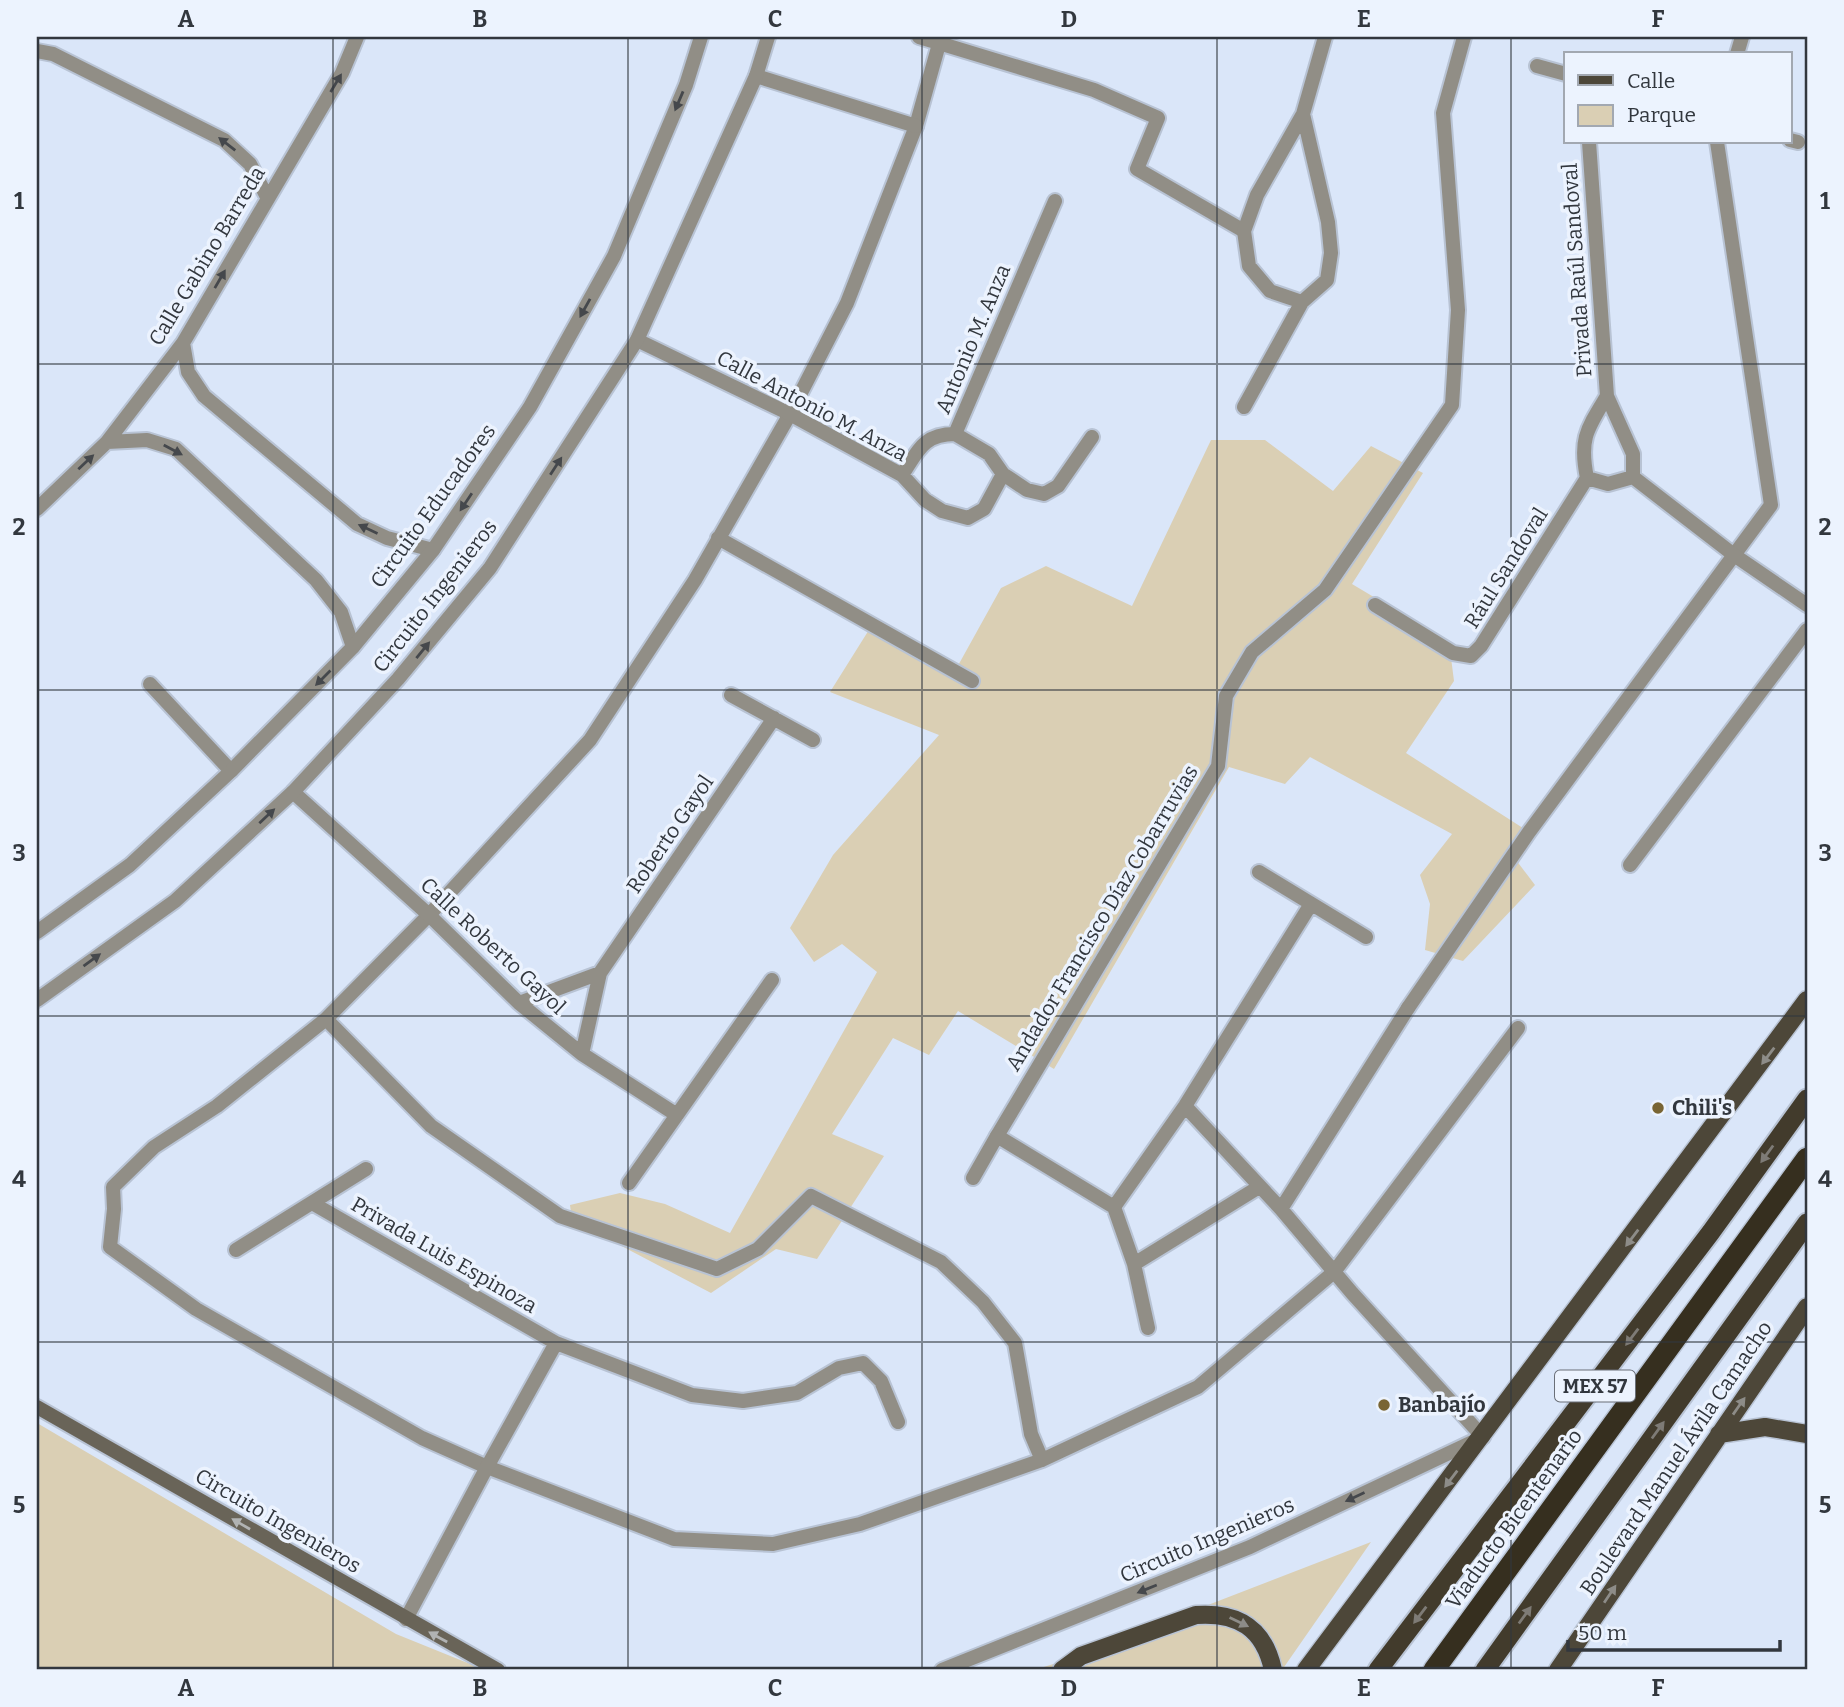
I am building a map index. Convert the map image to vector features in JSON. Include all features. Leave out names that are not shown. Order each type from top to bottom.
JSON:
[{"type":"highway","name":"MEX 57","points":[[1378,1670],[1712,1232],[1807,1099]]},
{"type":"highway","name":"Viaducto Bicentenario","points":[[1434,1670],[1807,1158]]},
{"type":"highway","name":"Boulevard Manuel Ávila Camacho","points":[[1485,1670],[1807,1223]]},
{"type":"main road","points":[[1306,1670],[1483,1437],[1807,1000]]},
{"type":"main road","name":"Boulevard Manuel Ávila Camacho","points":[[1558,1670],[1807,1307]]},
{"type":"main road","name":"Circuito Ingenieros","points":[[37,1407],[498,1670]]},
{"type":"main road","points":[[1719,1434],[1765,1427],[1807,1434]]},
{"type":"main road","points":[[1062,1670],[1082,1656],[1196,1615],[1214,1614],[1232,1618],[1249,1627],[1263,1640],[1273,1670]]},
{"type":"street","name":"Calle Gabino Barreda","points":[[37,509],[107,442],[183,343],[342,73],[357,37]]},
{"type":"street","name":"Circuito Educadores","points":[[37,932],[130,865],[231,771],[353,647],[433,550],[530,407],[614,256],[686,85],[701,37]]},
{"type":"street","name":"Circuito Ingenieros","points":[[37,1000],[174,901],[293,792],[398,679],[490,568],[637,340],[756,76],[768,37]]},
{"type":"street","points":[[919,37],[940,40],[1094,90],[1158,118],[1137,169],[1244,231]]},
{"type":"street","points":[[1302,302],[1270,291],[1249,266],[1244,231],[1257,195],[1303,114],[1325,37]]},
{"type":"street","name":"Andador Francisco Díaz Cobarruvias","points":[[973,1178],[1218,765],[1226,696],[1252,652],[1325,590],[1452,405],[1458,310],[1443,113],[1464,37]]},
{"type":"street","points":[[940,40],[916,125],[847,303],[790,414],[695,580],[590,740],[429,915],[326,1019],[217,1106],[154,1147],[113,1187],[110,1247],[196,1309],[422,1438],[487,1467],[674,1539],[773,1544],[860,1524],[1042,1460],[1198,1387],[1334,1272],[1518,1028]]},
{"type":"street","points":[[37,51],[53,54],[224,140],[250,164],[267,197]]},
{"type":"street","points":[[1536,66],[1564,73]]},
{"type":"street","points":[[756,76],[916,125]]},
{"type":"street","points":[[1244,407],[1302,302],[1327,280],[1331,253],[1328,222],[1303,114]]},
{"type":"street","name":"Privada Raúl Sandoval","points":[[1589,144],[1607,396]]},
{"type":"street","points":[[1280,1209],[1408,1008],[1529,832],[1771,505],[1717,144]]},
{"type":"street","name":"Antonio M. Anza","points":[[1003,474],[989,454],[955,433],[1055,201]]},
{"type":"street","name":"Calle Antonio M. Anza","points":[[637,340],[790,414],[902,475],[925,500],[942,512],[968,518],[984,509],[1003,474]]},
{"type":"street","points":[[183,343],[188,372],[204,396],[357,524],[387,538],[433,550]]},
{"type":"street","points":[[1607,396],[1633,454],[1633,477]]},
{"type":"street","points":[[1607,396],[1589,426],[1584,444],[1582,454],[1587,478],[1608,484],[1633,477]]},
{"type":"street","points":[[902,475],[922,445],[938,434],[955,433]]},
{"type":"street","points":[[1003,474],[1027,490],[1044,494],[1058,486],[1092,437]]},
{"type":"street","points":[[107,442],[147,440],[176,449],[316,580],[341,612],[353,647]]},
{"type":"street","points":[[1633,477],[1734,555],[1807,605]]},
{"type":"street","name":"Rául Sandoval","points":[[1375,605],[1453,653],[1471,656],[1481,646],[1587,478]]},
{"type":"street","points":[[718,538],[972,681]]},
{"type":"street","points":[[1630,865],[1807,631]]},
{"type":"street","points":[[150,684],[231,771]]},
{"type":"street","points":[[731,695],[813,740]]},
{"type":"street","name":"Roberto Gayol","points":[[582,1054],[600,973],[774,718]]},
{"type":"street","name":"Calle Roberto Gayol","points":[[293,792],[429,915],[519,1003],[582,1054],[677,1115]]},
{"type":"street","points":[[1259,872],[1366,937]]},
{"type":"street","points":[[1114,1207],[1185,1106],[1311,904]]},
{"type":"street","points":[[519,1003],[600,973]]},
{"type":"street","points":[[629,1182],[772,980]]},
{"type":"street","points":[[326,1019],[431,1126],[560,1216],[717,1269],[758,1249],[811,1196],[941,1262],[983,1302],[1015,1343],[1031,1434],[1042,1460]]},
{"type":"street","points":[[1185,1106],[1483,1437]]},
{"type":"street","points":[[997,1136],[1114,1207],[1134,1264],[1148,1328]]},
{"type":"street","name":"Privada Luis Espinoza","points":[[236,1250],[366,1169]]},
{"type":"street","points":[[1134,1264],[1259,1187]]},
{"type":"street","name":"Privada Luis Espinoza","points":[[312,1203],[556,1343],[692,1395],[743,1401],[797,1393],[839,1368],[863,1363],[881,1381],[898,1422]]},
{"type":"street","points":[[406,1619],[556,1343]]},
{"type":"street","name":"Circuito Ingenieros","points":[[942,1670],[1250,1547],[1483,1437]]},
{"type":"green space","points":[[1211,440],[1265,440],[1333,491],[1371,446],[1423,473],[1352,584],[1449,642],[1454,681],[1406,753],[1529,832],[1513,856],[1535,885],[1463,961],[1425,950],[1430,904],[1420,875],[1452,834],[1310,757],[1285,784],[1229,767],[1054,1069],[958,1011],[929,1055],[893,1038],[832,1134],[884,1156],[817,1259],[776,1249],[711,1293],[572,1220],[570,1205],[620,1193],[665,1204],[730,1233],[877,972],[842,944],[814,962],[790,928],[833,855],[939,735],[830,692],[872,625],[955,671],[1001,588],[1046,566],[1132,606]]},
{"type":"green space","points":[[37,1423],[396,1634],[485,1670],[37,1670]]},
{"type":"green space","points":[[1371,1542],[1282,1670],[1034,1670],[1063,1661]]},
{"type":"place","name":"Chili's","points":[[1658,1108]]},
{"type":"place","name":"Banbajío","points":[[1384,1405]]}]
